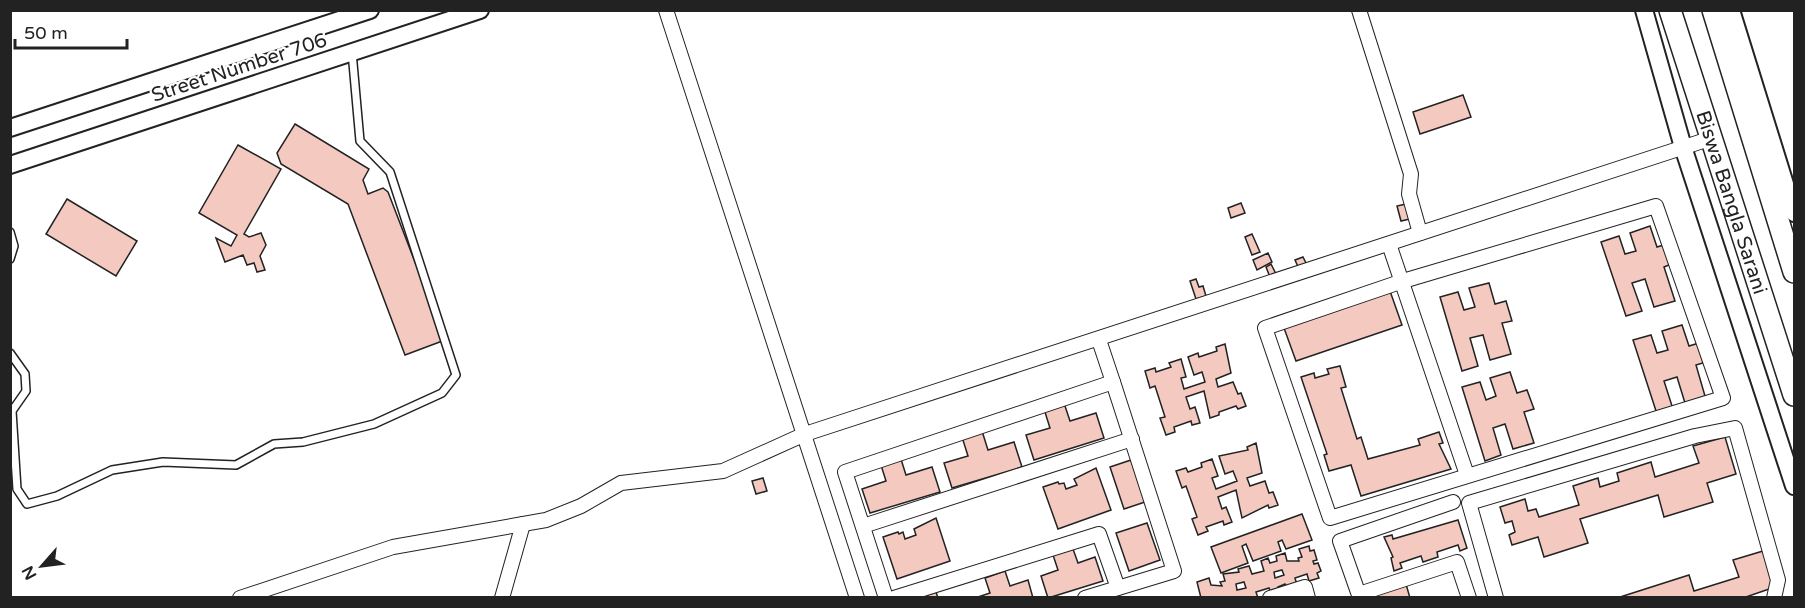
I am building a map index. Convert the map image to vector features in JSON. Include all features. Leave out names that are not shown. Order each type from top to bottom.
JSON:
[{"type":"main road","name":"Biswa Bangla Sarani","points":[[1670,10],[1794,395]]},
{"type":"main road","name":"Biswa Bangla Sarani","points":[[1713,10],[1794,272]]},
{"type":"street","points":[[10,128],[370,10]]},
{"type":"street","name":"Street Number 706","points":[[10,165],[480,10]]},
{"type":"street","points":[[666,10],[857,597]]},
{"type":"street","points":[[1359,10],[1411,174],[1408,194],[1420,233]]},
{"type":"street","points":[[1644,10],[1683,147],[1794,486]]},
{"type":"street","points":[[1731,10],[1788,169],[1794,213]]},
{"type":"street","points":[[240,597],[393,547],[546,520],[581,506],[621,483],[723,471],[805,434],[1712,138]]},
{"type":"street","points":[[1656,206],[1723,398],[1467,475],[1330,518],[1265,328],[1403,282],[1656,206]]},
{"type":"street","points":[[1389,244],[1467,475]]},
{"type":"street","points":[[1085,597],[1174,571],[1098,340]]},
{"type":"street","points":[[886,597],[845,472],[1113,382]]},
{"type":"street","points":[[1496,597],[1469,503],[1695,436],[1735,428],[1778,579],[1774,597]]},
{"type":"street","points":[[863,526],[1132,439]]},
{"type":"street","points":[[1453,502],[1340,541],[1359,596],[1457,562],[1469,597]]},
{"type":"street","points":[[502,597],[523,524]]},
{"type":"street","points":[[894,597],[1099,534],[1118,588]]},
{"type":"street","points":[[1270,597],[1305,587],[1308,597]]},
{"type":"lane","points":[[10,353],[25,374],[26,391],[12,411],[17,489],[27,504],[57,496],[112,470],[163,462],[236,465],[274,444],[303,442],[374,424],[442,393],[456,375],[390,172],[360,141],[352,52]]},
{"type":"lane","points":[[10,231],[14,246],[10,260]]},
{"type":"building","points":[[1463,95],[1471,117],[1420,134],[1413,112]]},
{"type":"building","points":[[295,124],[369,169],[363,180],[368,194],[383,188],[388,192],[445,340],[405,355],[348,204],[281,164],[277,153]]},
{"type":"building","points":[[238,145],[281,169],[244,234],[249,237],[261,233],[266,245],[260,256],[265,270],[257,272],[254,263],[247,265],[243,255],[225,262],[216,238],[231,246],[237,235],[199,213]]},
{"type":"building","points":[[67,199],[137,241],[116,276],[46,234]]},
{"type":"building","points":[[1241,203],[1245,213],[1231,218],[1228,208]]},
{"type":"building","points":[[1406,204],[1410,219],[1401,221],[1397,206]]},
{"type":"building","points":[[1650,226],[1657,247],[1667,244],[1674,263],[1664,267],[1675,301],[1654,307],[1645,279],[1632,283],[1642,311],[1626,316],[1601,242],[1619,236],[1625,254],[1636,251],[1630,233]]},
{"type":"building","points":[[1252,234],[1260,252],[1252,255],[1245,237]]},
{"type":"building","points":[[1268,253],[1272,262],[1257,270],[1253,260]]},
{"type":"building","points":[[1303,257],[1307,265],[1299,269],[1295,260]]},
{"type":"building","points":[[1271,264],[1276,274],[1270,277],[1266,267]]},
{"type":"building","points":[[1196,279],[1199,287],[1203,286],[1206,296],[1196,299],[1190,281]]},
{"type":"building","points":[[1489,283],[1495,304],[1506,301],[1512,321],[1502,323],[1511,354],[1490,360],[1483,335],[1470,338],[1478,366],[1462,371],[1440,297],[1458,292],[1464,310],[1475,307],[1469,288]]},
{"type":"building","points":[[1390,291],[1402,325],[1296,361],[1284,328]]},
{"type":"building","points":[[1682,325],[1689,346],[1699,343],[1706,362],[1696,365],[1705,396],[1685,403],[1677,377],[1664,381],[1673,409],[1657,414],[1633,340],[1651,335],[1657,353],[1668,350],[1662,331]]},
{"type":"building","points":[[1225,344],[1231,373],[1216,379],[1218,387],[1233,382],[1246,406],[1238,409],[1236,406],[1210,418],[1204,391],[1186,397],[1190,409],[1195,407],[1200,423],[1192,425],[1191,421],[1174,427],[1175,432],[1166,435],[1160,418],[1165,417],[1155,386],[1150,388],[1145,371],[1155,368],[1156,372],[1171,367],[1169,363],[1181,359],[1186,377],[1181,378],[1184,389],[1205,382],[1202,372],[1194,375],[1188,357],[1198,353],[1199,357],[1217,351],[1216,347]]},
{"type":"building","points":[[1340,366],[1346,387],[1341,388],[1357,439],[1361,437],[1368,459],[1420,445],[1418,439],[1439,432],[1443,443],[1439,444],[1451,469],[1361,496],[1351,465],[1329,471],[1324,455],[1327,454],[1301,377],[1314,373],[1315,378],[1329,374],[1327,369]]},
{"type":"building","points":[[1510,372],[1517,393],[1527,390],[1534,409],[1524,412],[1534,443],[1513,449],[1505,424],[1493,428],[1501,455],[1485,461],[1462,387],[1480,382],[1486,400],[1496,396],[1490,378]]},
{"type":"building","points":[[1064,403],[1070,421],[1096,413],[1104,438],[1034,460],[1026,435],[1050,428],[1044,409]]},
{"type":"building","points":[[982,431],[988,450],[1014,442],[1022,467],[952,488],[944,463],[968,456],[962,437]]},
{"type":"building","points":[[1725,437],[1736,474],[1707,483],[1713,502],[1664,517],[1658,495],[1580,519],[1588,543],[1544,557],[1538,537],[1512,545],[1509,535],[1515,532],[1512,521],[1505,523],[1500,507],[1525,499],[1528,511],[1536,509],[1539,517],[1579,505],[1573,486],[1598,478],[1600,487],[1619,481],[1617,473],[1651,462],[1655,477],[1699,463],[1693,446]]},
{"type":"building","points":[[1256,443],[1262,473],[1247,478],[1250,486],[1265,481],[1269,493],[1273,492],[1278,505],[1269,508],[1268,505],[1242,518],[1236,490],[1218,497],[1222,509],[1226,507],[1232,522],[1224,525],[1223,521],[1206,527],[1208,531],[1198,535],[1192,519],[1197,517],[1186,486],[1182,488],[1176,471],[1186,468],[1188,472],[1202,467],[1201,463],[1212,459],[1218,476],[1212,478],[1216,489],[1237,481],[1233,471],[1225,474],[1219,456],[1248,450],[1247,447]]},
{"type":"building","points":[[900,456],[906,475],[932,467],[940,492],[870,513],[862,489],[886,481],[880,462]]},
{"type":"building","points":[[1131,460],[1145,502],[1124,509],[1110,467]]},
{"type":"building","points":[[1096,468],[1111,510],[1058,529],[1043,487],[1058,482],[1059,484],[1064,483],[1066,489],[1077,485],[1074,479]]},
{"type":"building","points":[[763,478],[767,491],[756,494],[752,481]]},
{"type":"building","points":[[1302,514],[1312,540],[1286,549],[1282,540],[1278,542],[1281,551],[1253,561],[1246,544],[1242,546],[1248,563],[1221,573],[1211,547]]},
{"type":"building","points":[[936,518],[950,561],[897,579],[883,537],[903,532],[905,539],[916,535],[914,529]]},
{"type":"building","points":[[1458,520],[1467,548],[1460,551],[1458,545],[1437,552],[1438,557],[1423,562],[1421,556],[1400,563],[1402,568],[1394,571],[1391,558],[1393,557],[1384,537],[1392,535],[1393,539]]},
{"type":"building","points":[[1147,523],[1160,560],[1129,571],[1116,533]]},
{"type":"building","points":[[1309,546],[1310,551],[1314,550],[1317,560],[1313,561],[1314,564],[1318,563],[1321,571],[1317,573],[1319,578],[1309,581],[1307,574],[1295,578],[1297,585],[1287,588],[1285,584],[1278,587],[1279,591],[1271,593],[1269,588],[1256,592],[1258,598],[1201,598],[1197,582],[1209,578],[1211,585],[1222,586],[1220,582],[1225,581],[1223,574],[1239,572],[1238,569],[1249,566],[1252,574],[1264,571],[1261,561],[1268,558],[1270,563],[1277,561],[1276,556],[1285,553],[1287,561],[1299,561],[1298,558],[1302,557],[1299,549]],"holes":[[[1282,570],[1284,575],[1275,578],[1274,572]],[[1244,582],[1246,588],[1237,590],[1236,584]]]},
{"type":"building","points":[[1073,549],[1078,563],[1095,557],[1103,581],[1048,598],[1041,576],[1058,570],[1053,555]]},
{"type":"building","points":[[1763,551],[1775,587],[1743,598],[1617,598],[1689,575],[1694,591],[1739,577],[1733,560]]},
{"type":"building","points":[[1005,571],[1010,586],[1028,580],[1033,598],[975,598],[990,593],[985,578]]},
{"type":"building","points":[[1406,584],[1410,598],[1373,598],[1372,595]]},
{"type":"building","points":[[936,592],[938,598],[919,598]]}]
